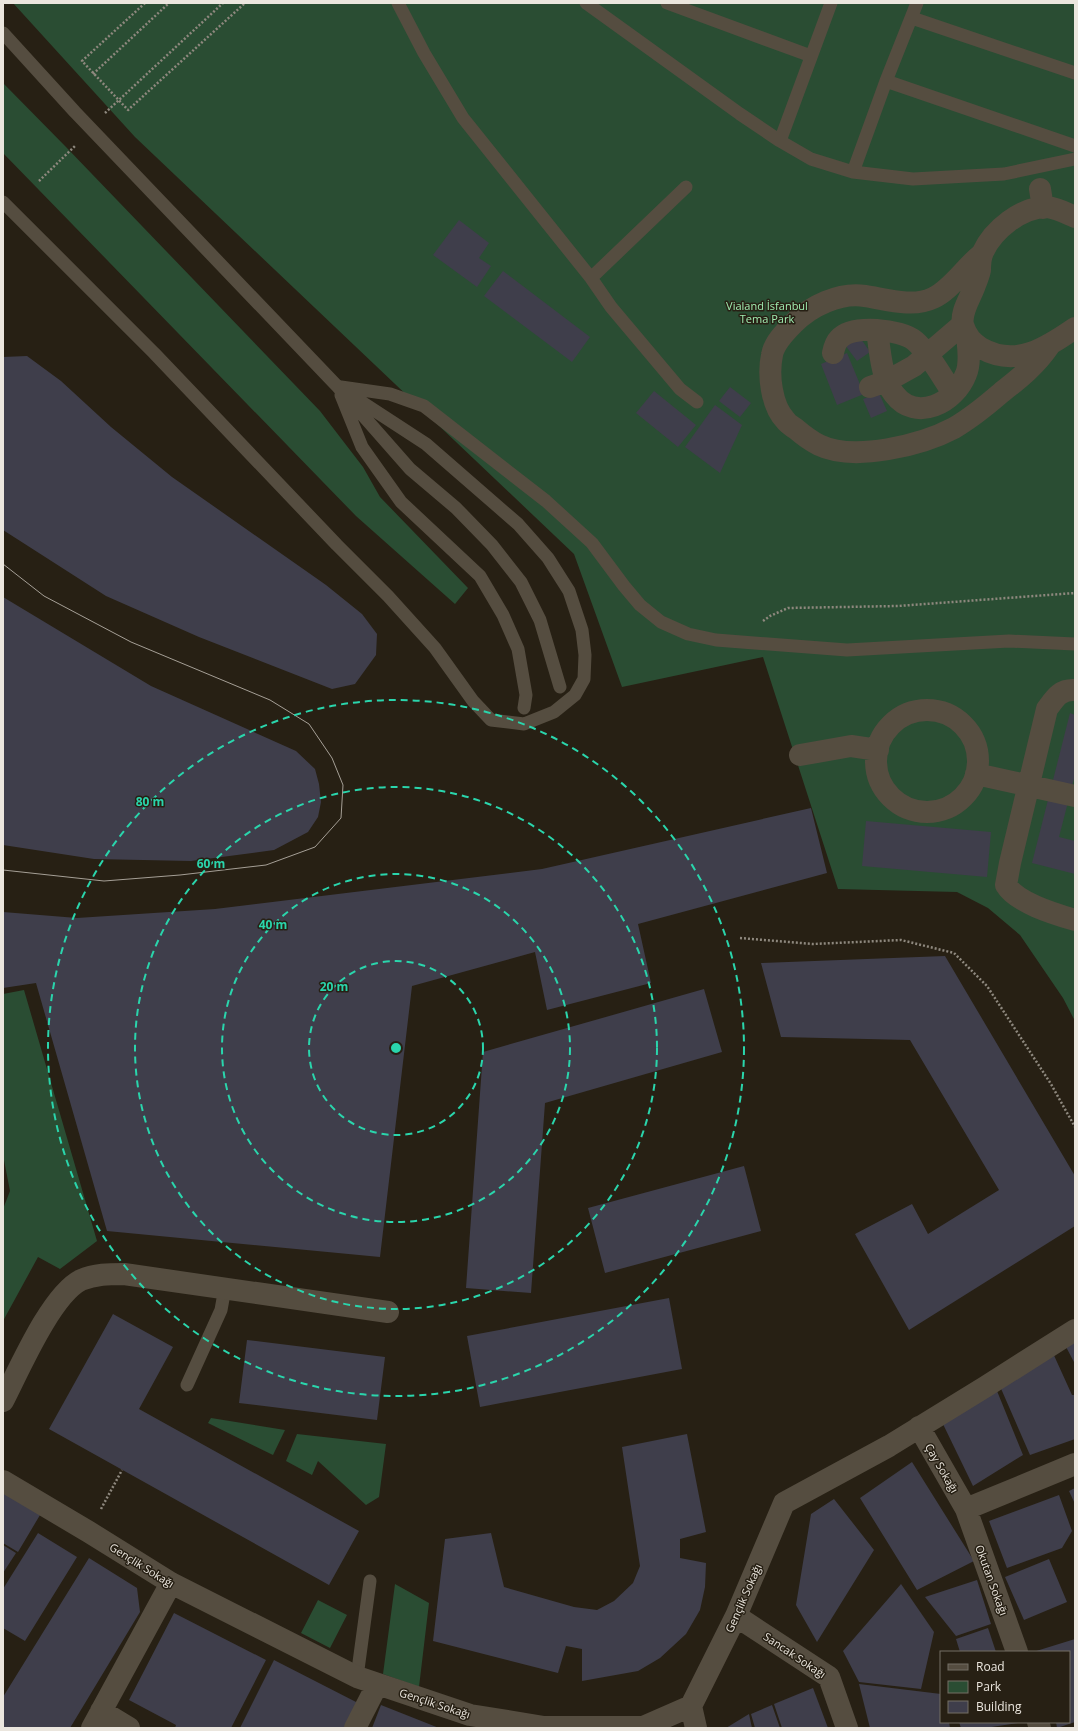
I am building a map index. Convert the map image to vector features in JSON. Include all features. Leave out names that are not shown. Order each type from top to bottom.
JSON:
[{"type":"street","points":[[878,384],[893,393],[901,403],[918,409],[932,408],[944,401],[960,386],[966,374],[969,358],[964,312],[979,273],[982,254],[992,237],[1012,219],[1035,208],[1041,199],[1075,217]]},
{"type":"street","points":[[982,254],[970,263],[950,286],[933,299],[916,302],[881,300],[863,295],[839,297],[819,305],[800,317],[782,334],[772,353],[771,373],[773,390],[778,409],[785,421],[820,445],[842,451],[864,452],[896,448],[937,436],[954,428],[981,410],[1022,376],[1040,359],[1049,346]]},
{"type":"street","points":[[965,329],[975,345],[989,353],[1017,357],[1049,346],[1075,328]]},
{"type":"street","points":[[878,384],[914,366],[965,329]]},
{"type":"street","points":[[833,353],[836,343],[840,338],[849,333],[876,330],[903,334],[915,341],[953,393]]},
{"type":"street","points":[[876,330],[881,360],[878,384]]},
{"type":"street","points":[[1075,690],[1069,689],[1057,695],[1047,709],[1006,885],[1010,892],[1038,907],[1075,920]]},
{"type":"street","points":[[933,710],[950,715],[964,726],[974,741],[978,758],[976,774],[970,788],[960,800],[946,809],[930,812],[914,810],[900,804],[888,793],[876,764],[878,746],[887,730],[900,718],[916,711],[933,710]]},
{"type":"street","points":[[800,755],[851,746],[878,750]]},
{"type":"street","points":[[976,774],[1075,796]]},
{"type":"street","points":[[3,1401],[40,1327],[67,1292],[80,1280],[98,1275],[124,1274],[388,1312]]},
{"type":"street","points":[[919,1427],[1075,1330]]},
{"type":"street","name":"Gençlik Sokağı","points":[[3,1481],[89,1532],[170,1583],[358,1677],[377,1685],[470,1715],[544,1728],[643,1727],[691,1706],[736,1616],[784,1503],[889,1446],[919,1427]]},
{"type":"street","name":"Çay Sokağı","points":[[919,1427],[966,1508]]},
{"type":"street","points":[[966,1508],[1075,1464]]},
{"type":"street","name":"Okutan Sokağı","points":[[966,1508],[1017,1651]]},
{"type":"street","points":[[129,1728],[96,1720],[170,1583]]},
{"type":"street","name":"Sancak Sokağı","points":[[736,1616],[829,1677],[847,1728]]},
{"type":"street","points":[[355,1728],[377,1685]]},
{"type":"street","points":[[691,1706],[696,1728]]},
{"type":"lane","points":[[398,3],[424,53],[463,118],[591,278],[611,307],[680,389],[697,402]]},
{"type":"lane","points":[[586,3],[733,109],[811,159],[854,172],[913,179],[1004,174],[1075,159]]},
{"type":"lane","points":[[667,3],[811,56]]},
{"type":"lane","points":[[780,140],[831,3]]},
{"type":"lane","points":[[854,172],[886,81],[917,3]]},
{"type":"lane","points":[[912,18],[1075,73]]},
{"type":"lane","points":[[3,33],[75,112],[337,386],[410,469],[456,508],[492,545],[521,582],[540,620],[560,687]]},
{"type":"lane","points":[[886,81],[1075,146]]},
{"type":"lane","points":[[1035,167],[1041,199]]},
{"type":"lane","points":[[591,278],[686,187]]},
{"type":"lane","points":[[3,202],[154,353],[337,545],[388,596],[435,648],[473,701],[491,720],[524,724],[554,712],[575,695],[584,679],[585,655],[582,630],[569,591],[548,558],[518,524],[426,444],[337,386]]},
{"type":"lane","points":[[337,386],[390,394],[424,406],[546,501],[592,543],[640,605],[661,622],[688,634],[716,640],[847,650],[1009,641],[1075,644]]},
{"type":"lane","points":[[337,386],[362,447],[401,502],[480,576],[503,616],[518,649],[526,695],[524,708]]},
{"type":"lane","points":[[187,1385],[218,1316],[225,1288]]},
{"type":"lane","points":[[358,1677],[370,1581]]},
{"type":"path","points":[[145,3],[82,61],[128,110],[245,3]]},
{"type":"path","points":[[94,74],[169,3]]},
{"type":"path","points":[[118,100],[223,3]]},
{"type":"path","points":[[39,181],[68,153]]},
{"type":"path","points":[[747,642],[750,632],[770,616],[788,608],[898,606],[1075,593]]},
{"type":"path","points":[[740,938],[813,944],[901,940],[954,953],[987,986],[1051,1084],[1075,1127]]},
{"type":"path","points":[[89,1532],[122,1470]]},
{"type":"green space","name":"Vialand İsfanbul Tema Park","points":[[13,3],[1075,3],[1075,1021],[1063,998],[1020,935],[988,908],[957,892],[838,889],[763,657],[622,687],[574,554],[135,137]]},
{"type":"green space","points":[[3,83],[320,411],[363,467],[380,497],[468,588],[455,604],[356,516],[3,153]]},
{"type":"green space","points":[[24,990],[97,1241],[60,1269],[38,1257],[3,1321],[3,1209],[10,1191],[3,1155],[3,994]]},
{"type":"green space","points":[[211,1418],[285,1430],[273,1455],[208,1423]]},
{"type":"green space","points":[[297,1434],[386,1444],[379,1497],[366,1505],[318,1461],[312,1475],[286,1461]]},
{"type":"green space","points":[[395,1584],[429,1603],[419,1687],[383,1674]]},
{"type":"green space","points":[[318,1600],[347,1615],[330,1648],[301,1633]]},
{"type":"building","points":[[459,220],[489,243],[479,258],[491,266],[477,287],[433,255]]},
{"type":"building","points":[[503,271],[590,337],[572,362],[484,296]]},
{"type":"building","points":[[859,336],[870,352],[857,361],[845,345]]},
{"type":"building","points":[[847,353],[864,394],[837,405],[821,364]]},
{"type":"building","points":[[27,356],[61,381],[111,427],[172,477],[326,585],[362,614],[377,634],[376,655],[355,684],[332,689],[199,637],[106,596],[3,530],[3,357]]},
{"type":"building","points":[[730,387],[751,403],[740,417],[719,401]]},
{"type":"building","points":[[654,391],[696,425],[678,447],[636,413]]},
{"type":"building","points":[[879,393],[887,411],[871,418],[863,399]]},
{"type":"building","points":[[715,405],[742,425],[720,473],[685,447]]},
{"type":"building","points":[[3,597],[151,686],[296,751],[315,769],[319,784],[321,802],[318,817],[308,832],[274,850],[191,861],[94,859],[3,845]]},
{"type":"building","points":[[1070,713],[1075,715],[1075,775],[1059,837],[1075,841],[1075,874],[1032,863]]},
{"type":"building","points":[[811,808],[827,873],[638,924],[651,983],[547,1010],[535,952],[412,986],[380,1257],[107,1231],[36,983],[3,988],[3,912],[77,918],[215,909],[542,869]]},
{"type":"building","points":[[866,821],[991,832],[987,877],[862,866]]},
{"type":"building","points":[[945,956],[1075,1176],[1075,1226],[909,1330],[855,1234],[912,1204],[928,1234],[999,1190],[910,1040],[781,1037],[761,963]]},
{"type":"building","points":[[704,989],[722,1052],[545,1103],[531,1293],[466,1288],[483,1052]]},
{"type":"building","points":[[744,1166],[761,1231],[605,1273],[588,1208]]},
{"type":"building","points":[[669,1298],[682,1369],[480,1407],[467,1336]]},
{"type":"building","points":[[113,1314],[173,1347],[139,1409],[359,1531],[329,1585],[49,1429]]},
{"type":"building","points":[[1075,1337],[1075,1364],[1064,1343]]},
{"type":"building","points":[[247,1340],[385,1357],[377,1420],[239,1403]]},
{"type":"building","points":[[1052,1351],[1072,1395],[1075,1395],[1075,1439],[1030,1455],[999,1384]]},
{"type":"building","points":[[995,1386],[1023,1455],[973,1486],[942,1422]]},
{"type":"building","points":[[687,1434],[706,1532],[680,1539],[680,1558],[706,1563],[705,1587],[700,1610],[686,1634],[660,1658],[638,1671],[582,1681],[582,1649],[566,1646],[558,1673],[433,1641],[445,1539],[491,1533],[504,1587],[574,1607],[597,1610],[614,1601],[633,1583],[640,1566],[622,1447]]},
{"type":"building","points":[[912,1462],[974,1561],[917,1590],[860,1498]]},
{"type":"building","points":[[1075,1488],[1075,1504],[1069,1491]]},
{"type":"building","points":[[3,1492],[40,1515],[18,1552],[3,1543]]},
{"type":"building","points":[[1059,1495],[1072,1531],[1062,1548],[1007,1568],[989,1521]]},
{"type":"building","points":[[834,1499],[874,1550],[817,1642],[796,1605],[811,1514]]},
{"type":"building","points":[[38,1533],[77,1557],[25,1641],[3,1628],[3,1589]]},
{"type":"building","points":[[3,1545],[16,1553],[3,1573]]},
{"type":"building","points":[[89,1558],[137,1588],[140,1612],[70,1728],[3,1728],[3,1697]]},
{"type":"building","points":[[1049,1559],[1067,1602],[1024,1620],[1005,1577]]},
{"type":"building","points":[[977,1580],[991,1624],[956,1636],[925,1597]]},
{"type":"building","points":[[901,1584],[934,1632],[921,1689],[859,1682],[843,1651]]},
{"type":"building","points":[[174,1613],[266,1660],[231,1728],[175,1728],[176,1725],[129,1700]]},
{"type":"building","points":[[988,1628],[996,1651],[960,1651],[956,1639]]},
{"type":"building","points":[[1075,1639],[1075,1722],[1057,1728],[1056,1723],[1070,1723],[1070,1651],[1036,1651]]},
{"type":"building","points":[[274,1660],[358,1703],[345,1728],[240,1728]]},
{"type":"building","points":[[859,1684],[940,1694],[940,1723],[949,1723],[950,1728],[870,1728]]},
{"type":"building","points":[[813,1688],[828,1728],[782,1728],[774,1704]]},
{"type":"building","points":[[381,1705],[439,1728],[372,1728]]},
{"type":"building","points":[[772,1705],[780,1728],[755,1728],[751,1714]]},
{"type":"building","points":[[749,1714],[752,1728],[726,1728]]},
{"type":"building","points":[[959,1723],[1018,1723],[985,1728],[961,1728]]},
{"type":"tram line","points":[[3,564],[44,596],[131,642],[270,700],[309,724],[332,758],[343,785],[341,818],[315,847],[266,865],[180,875],[104,881],[3,870]]}]
